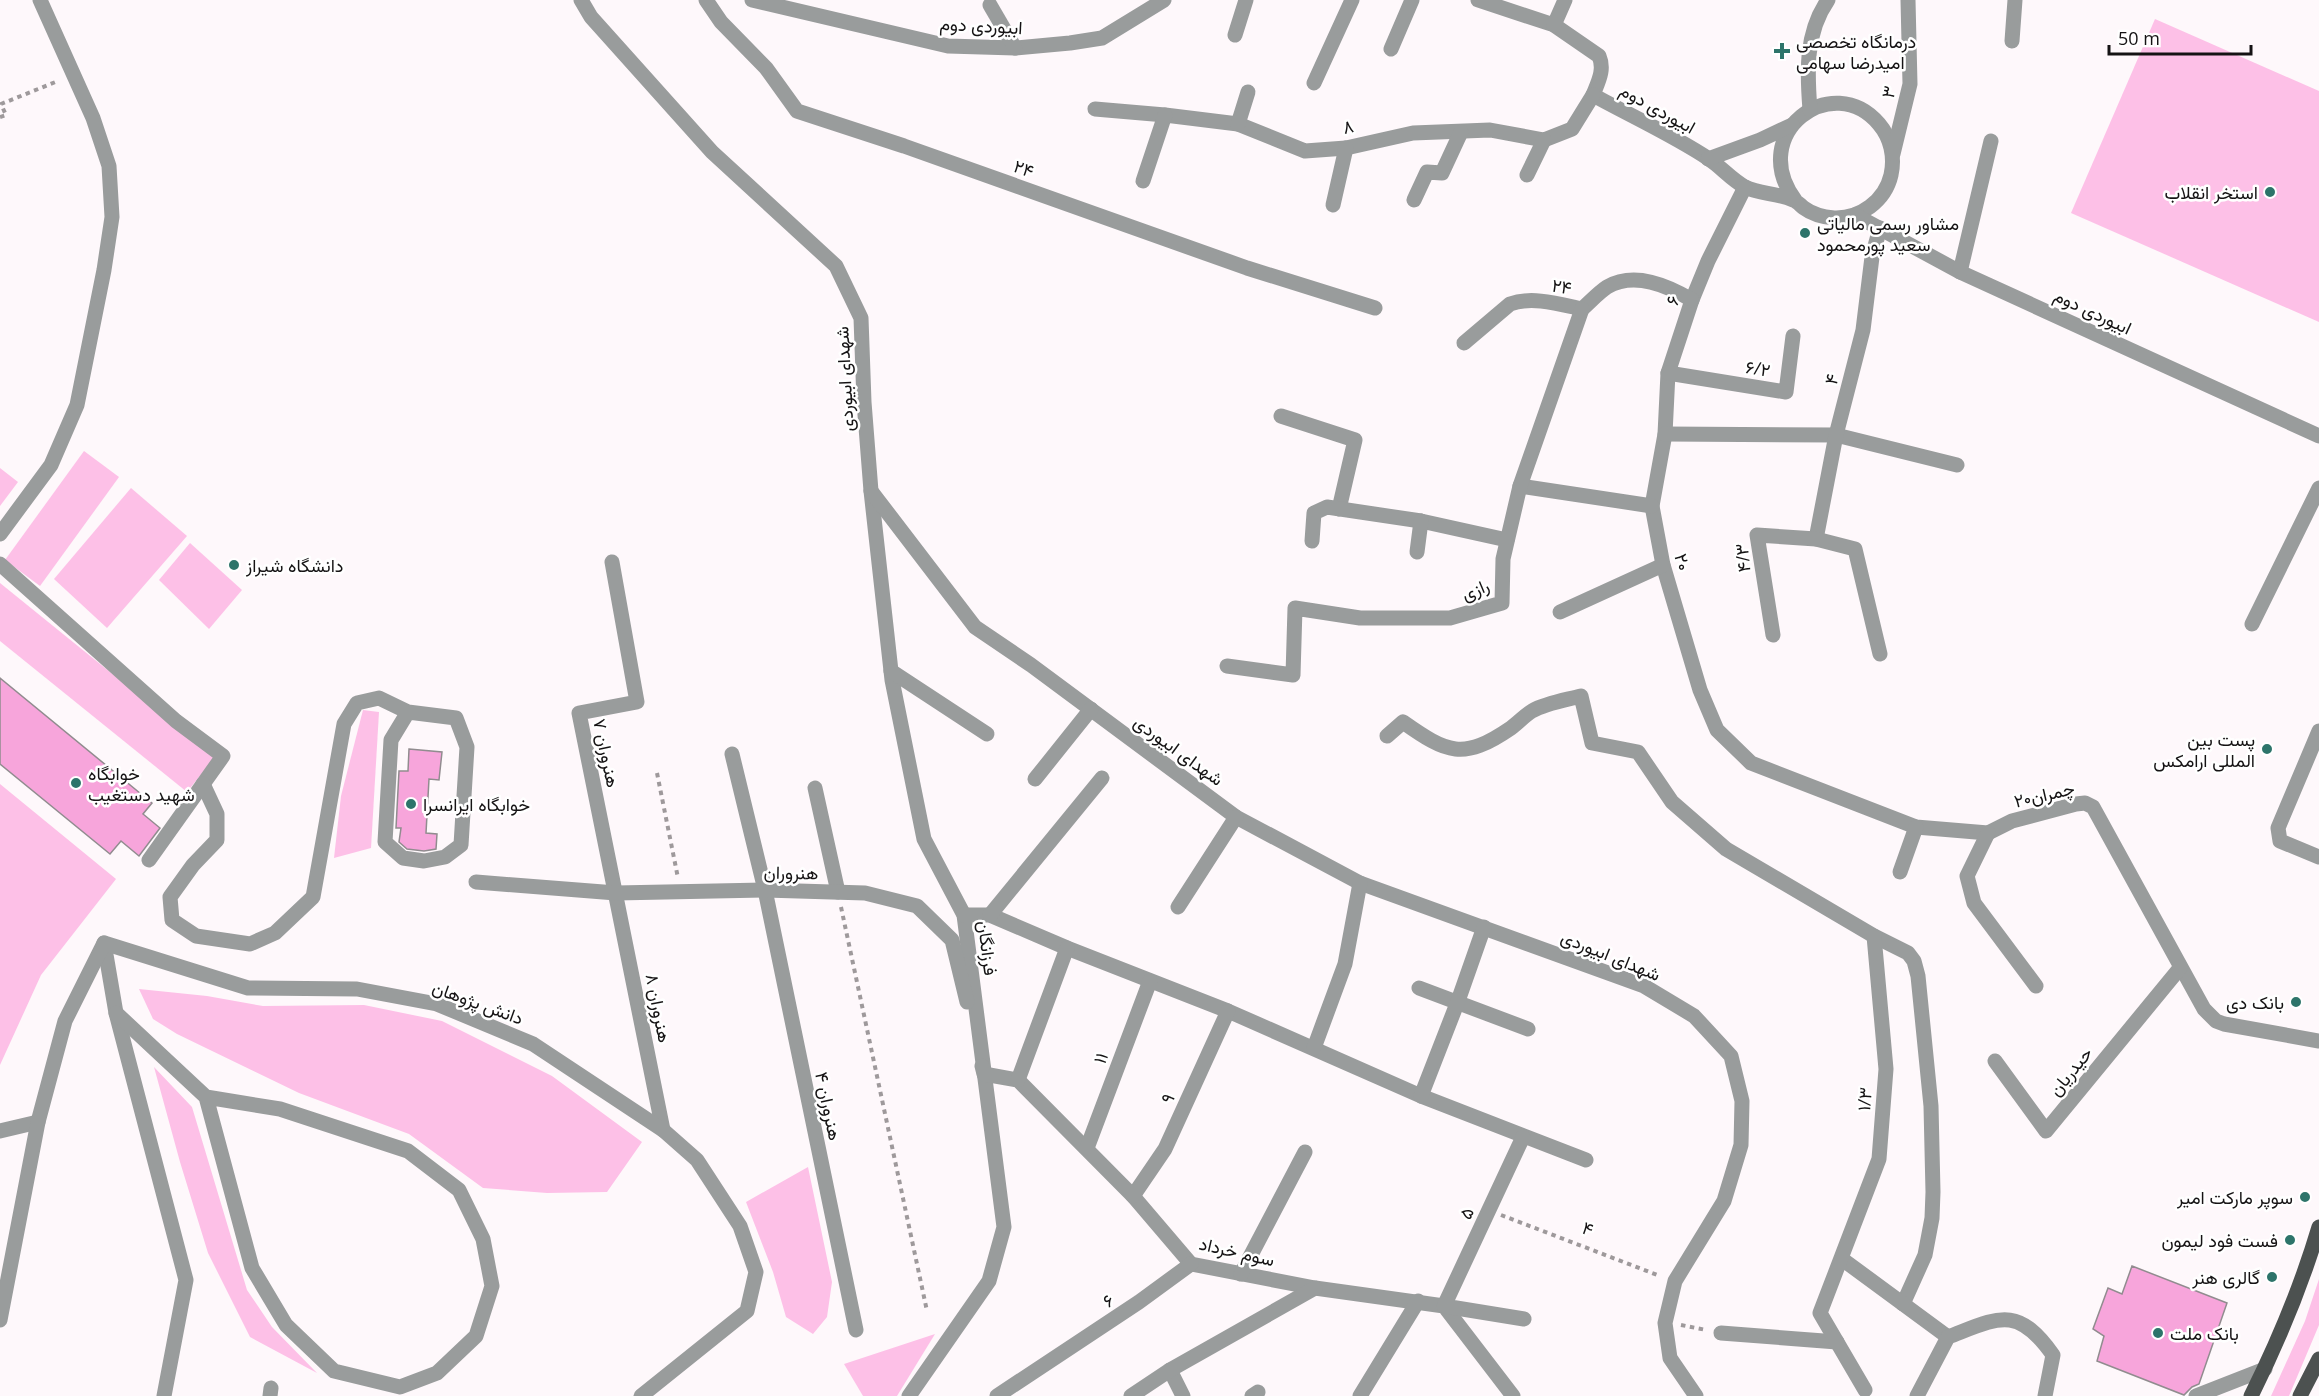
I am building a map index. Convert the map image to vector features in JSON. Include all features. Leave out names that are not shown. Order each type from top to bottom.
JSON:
[{"type":"main road","points":[[2252,1396],[2312,1251],[2319,1227]]},
{"type":"main road","points":[[2300,1396],[2319,1359]]},
{"type":"street","points":[[0,534],[51,465],[77,405],[104,270],[112,217],[109,166],[93,118],[40,0]]},
{"type":"street","name":"شهدای ابیوردی","points":[[581,0],[591,17],[712,152],[836,266],[861,318],[864,402],[871,491],[975,627],[1031,665],[1236,817],[1360,883],[1644,986],[1694,1016],[1731,1056],[1742,1101],[1742,1145],[1724,1201],[1675,1281],[1665,1323],[1670,1358],[1696,1396]]},
{"type":"street","name":"۲۴","points":[[706,0],[721,22],[766,68],[796,111],[904,146],[1247,268],[1375,308]]},
{"type":"street","name":"ابیوردی دوم","points":[[752,0],[948,46],[1016,48],[1102,38],[1164,0]]},
{"type":"street","points":[[1133,0],[1146,11]]},
{"type":"street","points":[[1235,34],[1246,0]]},
{"type":"street","points":[[1314,83],[1352,0]]},
{"type":"street","points":[[1391,49],[1412,0]]},
{"type":"street","name":"ابیوردی دوم","points":[[1478,0],[1554,25],[1599,56],[1602,71],[1593,95],[1708,159],[1745,187],[1795,200]]},
{"type":"street","points":[[1554,25],[1565,0]]},
{"type":"street","points":[[1810,110],[1807,65],[1810,45],[1812,35],[1828,0]]},
{"type":"street","name":"۳","points":[[1893,157],[1910,84],[1908,0]]},
{"type":"street","points":[[2012,41],[2015,0]]},
{"type":"street","points":[[990,5],[1016,48]]},
{"type":"street","points":[[1238,124],[1248,92]]},
{"type":"street","points":[[1527,175],[1544,140],[1572,129],[1593,95]]},
{"type":"street","points":[[1708,159],[1760,140],[1792,125],[1810,110],[1834,104],[1859,108],[1869,114],[1886,133],[1893,157],[1892,169],[1884,192],[1859,217],[1822,216],[1803,207],[1795,200],[1784,183],[1779,163],[1785,137],[1792,125]]},
{"type":"street","name":"۸","points":[[1095,109],[1238,124],[1305,151],[1346,148],[1413,133],[1490,130],[1544,140]]},
{"type":"street","points":[[1143,181],[1165,115]]},
{"type":"street","points":[[1414,200],[1427,172],[1442,173],[1461,132]]},
{"type":"street","points":[[1960,272],[1991,141]]},
{"type":"street","points":[[1333,205],[1346,148]]},
{"type":"street","name":"۶","points":[[1665,434],[1668,373],[1692,300],[1708,261],[1745,187]]},
{"type":"street","name":"ابیوردی دوم","points":[[1859,217],[1960,272],[2319,436]]},
{"type":"street","name":"۴","points":[[1816,538],[1836,435],[1863,330],[1872,257],[1880,228]]},
{"type":"street","name":"۲۴","points":[[1464,343],[1510,304],[1516,302],[1549,302],[1582,309],[1608,287],[1636,280],[1673,289],[1692,300]]},
{"type":"street","name":"رازی","points":[[1227,666],[1293,675],[1295,608],[1360,618],[1450,618],[1502,603],[1503,558],[1520,486],[1582,309]]},
{"type":"street","name":"۶/۲","points":[[1668,373],[1785,392],[1793,336]]},
{"type":"street","points":[[1281,416],[1355,440],[1339,509]]},
{"type":"street","points":[[1665,434],[1836,435],[1957,465]]},
{"type":"street","name":"۲۰","points":[[1665,434],[1652,506],[1663,565],[1702,696],[1717,730],[1751,763],[1916,827]]},
{"type":"street","points":[[1520,486],[1652,506]]},
{"type":"street","points":[[2252,624],[2319,488]]},
{"type":"street","name":"فرزانگان","points":[[871,491],[891,671],[924,839],[964,915],[1004,1227],[989,1281],[909,1396]]},
{"type":"street","points":[[1312,541],[1314,513],[1328,507],[1421,521],[1507,540]]},
{"type":"street","points":[[1417,552],[1421,521]]},
{"type":"street","name":"۴/۳","points":[[1773,635],[1757,535],[1816,538]]},
{"type":"street","points":[[1816,538],[1855,549],[1880,654]]},
{"type":"street","name":"هنروران ۷","points":[[612,562],[637,702],[579,713],[616,893]]},
{"type":"street","points":[[0,564],[176,721],[223,756],[149,860]]},
{"type":"street","points":[[1560,612],[1663,565]]},
{"type":"street","points":[[891,671],[987,734]]},
{"type":"street","points":[[1387,736],[1403,722],[1430,741],[1458,751],[1481,745],[1510,728],[1533,710],[1581,696],[1592,743],[1638,752],[1672,802],[1726,849],[1874,936],[1908,953],[1914,962],[1918,976],[1931,1106],[1933,1173],[1932,1218],[1925,1255],[1904,1304]]},
{"type":"street","points":[[203,784],[217,814],[217,840],[193,865],[170,897],[172,920],[196,936],[250,944],[274,933],[314,897],[344,724],[357,703],[379,698],[408,711],[456,718],[467,747],[461,845],[445,857],[424,861],[403,858],[385,842],[391,740],[408,711]]},
{"type":"street","points":[[1035,779],[1091,709]]},
{"type":"street","points":[[2319,731],[2278,828],[2280,841],[2319,857]]},
{"type":"street","name":"هنروران ۴","points":[[732,754],[765,890],[856,1330]]},
{"type":"street","points":[[990,915],[1102,778]]},
{"type":"street","points":[[815,788],[838,892]]},
{"type":"street","name":"چمران۲۰","points":[[1988,833],[2012,821],[2076,804],[2093,807],[2204,1010],[2216,1021],[2224,1024],[2319,1041]]},
{"type":"street","points":[[1178,907],[1236,817]]},
{"type":"street","points":[[1900,872],[1916,827],[1988,833],[1966,876],[1974,903],[2036,986]]},
{"type":"street","name":"هنروران","points":[[476,882],[616,893],[765,890],[865,893],[917,906],[952,940],[984,1074]]},
{"type":"street","points":[[1314,1048],[1345,964],[1360,883]]},
{"type":"street","name":"هنروران ۸","points":[[616,893],[663,1130]]},
{"type":"street","points":[[964,915],[990,915],[1066,948],[1228,1011],[1421,1096],[1586,1160]]},
{"type":"street","points":[[1421,1096],[1484,927]]},
{"type":"street","name":"۱/۳","points":[[1837,1342],[1820,1313],[1879,1159],[1886,1069],[1874,936]]},
{"type":"street","points":[[104,943],[116,1013],[186,1280],[164,1396]]},
{"type":"street","points":[[0,1320],[38,1122],[65,1021],[104,943]]},
{"type":"street","name":"دانش پژوهان","points":[[104,943],[248,988],[357,989],[437,1004],[533,1044],[663,1130],[697,1160],[740,1226],[756,1272],[747,1311],[641,1396]]},
{"type":"street","points":[[984,1074],[1018,1080],[1066,948]]},
{"type":"street","name":"حیدریان","points":[[1995,1061],[2046,1131],[2180,968]]},
{"type":"street","name":"۱۱","points":[[1087,1148],[1150,981]]},
{"type":"street","points":[[1419,988],[1528,1029]]},
{"type":"street","name":"۹","points":[[1133,1196],[1165,1149],[1228,1011]]},
{"type":"street","points":[[116,1013],[206,1097],[252,1268],[286,1325],[334,1371],[400,1387],[436,1373],[476,1336],[492,1286],[483,1239],[459,1190],[408,1151],[280,1110],[206,1097]]},
{"type":"street","name":"سوم خرداد","points":[[1018,1080],[1133,1196],[1191,1264],[1315,1288],[1444,1306]]},
{"type":"street","points":[[0,1131],[38,1122]]},
{"type":"street","name":"۵","points":[[1444,1306],[1523,1137]]},
{"type":"street","points":[[1241,1274],[1305,1152]]},
{"type":"street","points":[[1842,1258],[1948,1337]]},
{"type":"street","name":"۶","points":[[997,1396],[1139,1302],[1191,1264]]},
{"type":"street","points":[[1131,1396],[1170,1370],[1315,1288]]},
{"type":"street","points":[[1360,1396],[1418,1301]]},
{"type":"street","points":[[1444,1306],[1524,1319]]},
{"type":"street","points":[[1444,1306],[1513,1396]]},
{"type":"street","points":[[1917,1396],[1948,1337],[1999,1318],[2021,1323],[2040,1336],[2053,1355],[2045,1396]]},
{"type":"street","points":[[1721,1333],[1837,1342],[1868,1394]]},
{"type":"street","points":[[2196,1396],[2265,1369]]},
{"type":"street","points":[[1170,1370],[1183,1396]]},
{"type":"path","points":[[0,117],[6,116],[1,104],[74,75]]},
{"type":"path","points":[[657,773],[681,892]]},
{"type":"path","points":[[838,892],[927,1311]]},
{"type":"path","name":"۴","points":[[1488,1210],[1675,1281]]},
{"type":"path","points":[[1665,1323],[1721,1333]]},
{"type":"shaded area","points":[[2155,19],[2319,91],[2319,322],[2071,213]]},
{"type":"shaded area","points":[[84,451],[119,477],[40,586],[5,560]]},
{"type":"shaded area","points":[[0,468],[18,482],[0,506]]},
{"type":"shaded area","points":[[131,488],[187,536],[107,628],[54,579]]},
{"type":"shaded area","points":[[190,543],[242,590],[209,629],[159,580]]},
{"type":"shaded area","points":[[0,583],[215,757],[187,792],[0,641]]},
{"type":"shaded area","points":[[363,710],[379,712],[371,848],[334,858],[341,796]]},
{"type":"shaded area","points":[[0,784],[116,879],[41,975],[0,1065]]},
{"type":"shaded area","points":[[139,989],[207,996],[263,1006],[364,1005],[442,1021],[552,1076],[642,1142],[607,1192],[547,1193],[483,1188],[409,1134],[299,1093],[177,1034],[153,1019]]},
{"type":"shaded area","points":[[154,1067],[192,1107],[247,1290],[272,1327],[317,1373],[250,1337],[208,1253]]},
{"type":"shaded area","points":[[808,1167],[832,1282],[827,1317],[813,1334],[786,1317],[773,1272],[746,1202]]},
{"type":"shaded area","points":[[2319,1279],[2319,1325],[2289,1396],[2271,1396],[2305,1321]]},
{"type":"shaded area","points":[[935,1334],[897,1396],[863,1396],[844,1364]]},
{"type":"building","name":"خوابگاه شهید دستغیب","points":[[0,678],[152,803],[143,814],[160,828],[139,856],[121,841],[110,854],[0,764]]},
{"type":"building","name":"خوابگاه ایرانسرا","points":[[409,749],[442,752],[439,780],[429,779],[426,833],[437,834],[436,849],[424,851],[407,849],[399,842],[401,828],[396,828],[399,771],[408,771]]},
{"type":"building","name":"بانک ملت","points":[[2132,1266],[2227,1303],[2199,1384],[2184,1395],[2097,1361],[2104,1336],[2093,1329],[2108,1288],[2122,1294]]},
{"type":"place","name":"درمانگاه تخصصی امیدرضا سهامی","points":[[1782,51]]},
{"type":"place","name":"استخر انقلاب","points":[[2270,192]]},
{"type":"place","name":"مشاور رسمی مالیاتی سعید پورمحمود","points":[[1805,233]]},
{"type":"place","name":"دانشگاه شیراز","points":[[234,565]]},
{"type":"place","name":"پست بین المللی ارامکس","points":[[2267,749]]},
{"type":"place","name":"خوابگاه شهید دستغیب","points":[[76,783]]},
{"type":"place","name":"خوابگاه ایرانسرا","points":[[411,804]]},
{"type":"place","name":"بانک دی","points":[[2296,1002]]},
{"type":"place","name":"سوپر مارکت امیر","points":[[2305,1197]]},
{"type":"place","name":"فست فود لیمون","points":[[2290,1240]]},
{"type":"place","name":"گالری هنر","points":[[2272,1277]]},
{"type":"place","name":"بانک ملت","points":[[2158,1333]]}]
